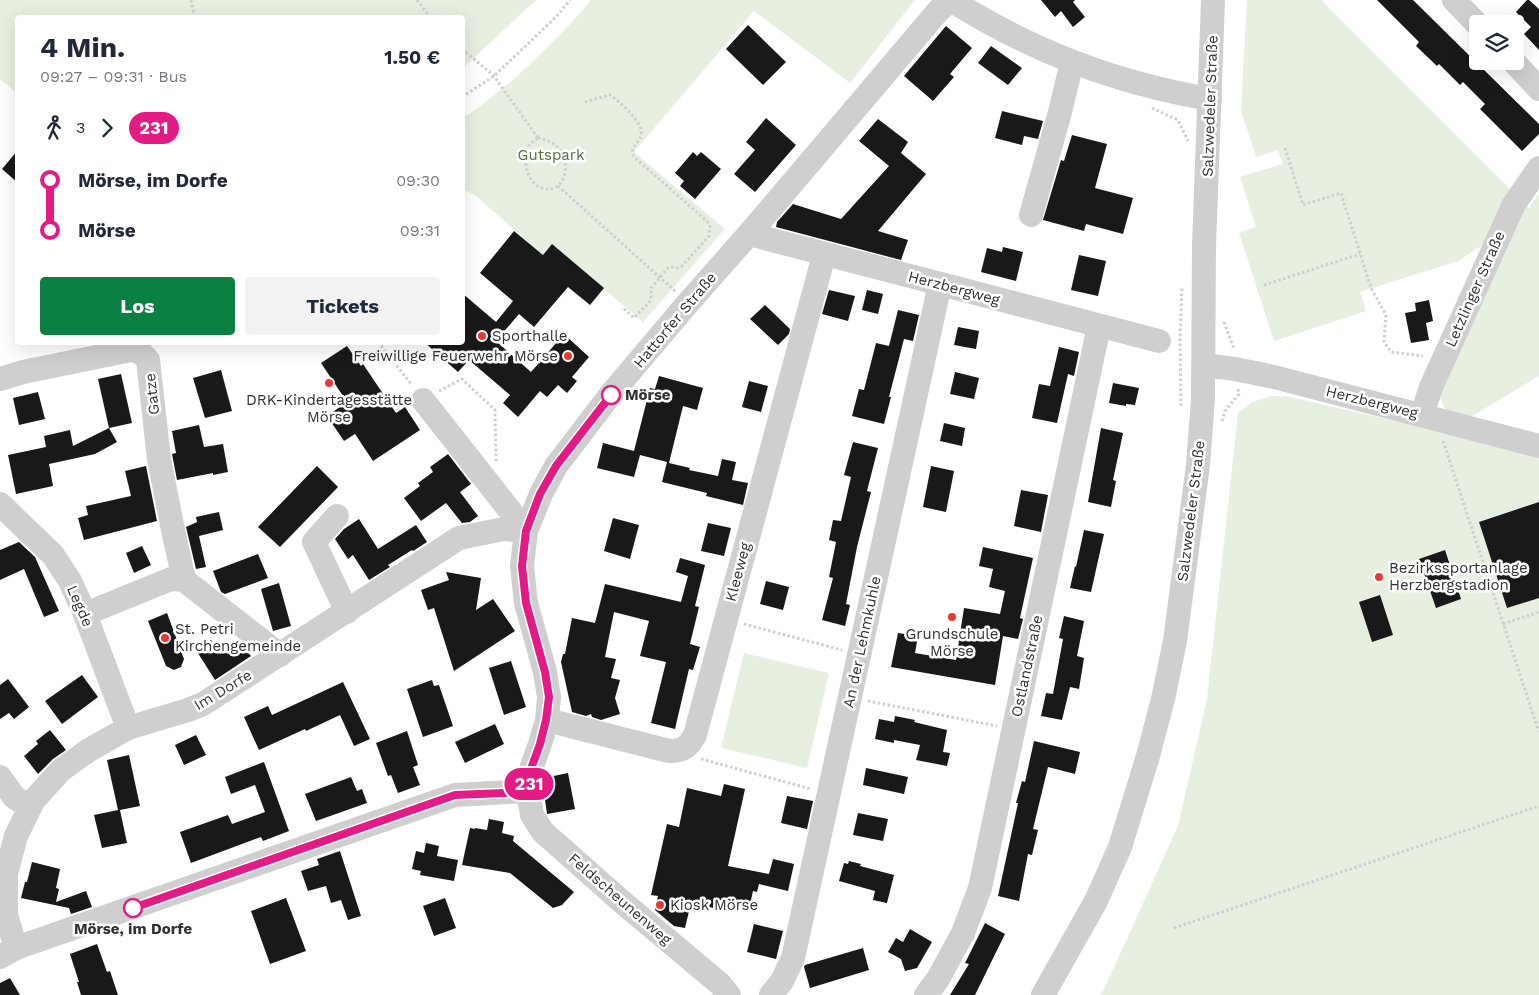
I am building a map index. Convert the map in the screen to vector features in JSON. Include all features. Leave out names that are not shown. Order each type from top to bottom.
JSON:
[{"type":"street","points":[[951,0],[984,21],[1072,62],[1141,85],[1210,99]]},
{"type":"street","name":"Hattorfer Straße","points":[[528,792],[532,766],[546,720],[549,697],[545,672],[526,603],[522,566],[526,531],[540,494],[556,466],[612,394],[939,10],[951,0]]},
{"type":"street","name":"Salzwedeler Straße","points":[[1043,995],[1096,901],[1120,847],[1164,699],[1175,641],[1198,465],[1204,365],[1204,246],[1213,0]]},
{"type":"street","points":[[1454,0],[1469,16]]},
{"type":"street","points":[[1031,215],[1072,62]]},
{"type":"street","points":[[1522,70],[1539,88]]},
{"type":"street","name":"Letzlinger Straße","points":[[1429,417],[1431,387],[1514,204],[1539,168]]},
{"type":"street","name":"Herzbergweg","points":[[749,234],[1159,341]]},
{"type":"street","name":"Kleeweg","points":[[680,751],[689,746],[695,735],[824,255]]},
{"type":"street","name":"An der Lehmkuhle","points":[[771,995],[782,981],[794,958],[940,284]]},
{"type":"street","name":"Ostlandstraße","points":[[926,995],[938,979],[963,933],[980,888],[1100,326]]},
{"type":"street","name":"Gatze","points":[[0,379],[23,372],[130,350],[140,352],[148,360],[159,459],[184,580]]},
{"type":"street","name":"Herzbergweg","points":[[1204,365],[1274,377],[1539,446]]},
{"type":"street","points":[[423,400],[526,531]]},
{"type":"street","name":"Legde","points":[[0,504],[53,555],[70,581],[85,614],[128,728]]},
{"type":"street","points":[[337,516],[314,542],[347,612]]},
{"type":"street","name":"Im Dorfe","points":[[8,952],[6,874],[16,836],[33,801],[61,770],[90,750],[128,728],[203,704],[459,538],[504,529],[526,531]]},
{"type":"street","points":[[85,614],[171,579],[184,580],[280,655]]},
{"type":"street","points":[[546,720],[669,751],[680,751]]},
{"type":"street","points":[[0,777],[14,796],[30,807]]},
{"type":"street","points":[[8,952],[455,795],[528,792]]},
{"type":"street","name":"Feldscheunenweg","points":[[528,792],[532,815],[543,832],[621,901],[720,984],[729,995]]},
{"type":"path","points":[[192,0],[194,15]]},
{"type":"path","points":[[417,0],[429,15]]},
{"type":"path","points":[[465,95],[494,76],[556,17],[570,0]]},
{"type":"path","points":[[465,52],[494,76],[538,138],[550,141],[560,148],[564,156],[566,168],[564,179],[558,186],[549,189],[540,188],[531,179],[524,157],[527,146],[538,138]]},
{"type":"path","points":[[585,102],[610,95],[634,117],[641,132],[632,149],[634,157],[709,223],[709,236],[682,266],[678,268],[671,267],[659,278],[650,290],[650,300],[634,318],[622,308]]},
{"type":"path","points":[[1144,104],[1178,120],[1188,141],[1188,151]]},
{"type":"path","points":[[1285,148],[1303,205],[1341,193],[1371,288],[1386,315],[1384,342],[1391,352],[1434,357],[1443,361]]},
{"type":"path","points":[[558,186],[688,303]]},
{"type":"path","points":[[1264,285],[1360,254]]},
{"type":"path","points":[[1181,406],[1180,340],[1183,281]]},
{"type":"path","points":[[380,345],[423,400],[462,379],[495,410],[497,494]]},
{"type":"path","points":[[1429,417],[1503,624],[1539,732]]},
{"type":"path","points":[[1503,624],[1539,612]]},
{"type":"path","points":[[726,616],[860,654]]},
{"type":"path","points":[[850,698],[1014,729]]},
{"type":"path","points":[[680,751],[695,758],[829,793]]},
{"type":"path","points":[[1174,928],[1539,806]]},
{"type":"green space","points":[[0,0],[536,0],[465,66],[465,15],[15,15],[15,91],[0,79]]},
{"type":"green space","name":"Gutspark","points":[[591,0],[915,0],[850,83],[754,11],[634,152],[725,229],[643,322],[552,245],[543,255],[475,195],[465,190],[465,117],[531,64]]},
{"type":"green space","points":[[1247,0],[1322,0],[1529,208],[1539,193],[1539,376],[1469,418],[1446,412],[1439,393],[1514,225],[1458,261],[1360,292],[1366,311],[1274,341],[1239,233],[1256,227],[1240,177],[1283,164],[1278,150],[1256,157],[1241,111]]},
{"type":"green space","name":"Bezirkssportanlage Herzbergstadion","points":[[1271,396],[1290,397],[1539,454],[1539,995],[1100,995],[1178,826],[1207,699],[1238,413],[1252,402]]},
{"type":"green space","points":[[744,653],[829,673],[807,768],[721,748]]},
{"type":"building","points":[[1041,0],[1075,0],[1073,2],[1085,17],[1073,27],[1061,11],[1055,17]]},
{"type":"building","points":[[1377,0],[1413,0],[1469,55],[1469,70],[1484,70],[1539,124],[1539,134],[1522,151],[1480,109],[1485,104],[1463,82],[1460,85],[1439,64],[1437,66],[1416,46],[1419,42]]},
{"type":"building","points":[[1527,0],[1539,9],[1539,50],[1524,34],[1531,27],[1524,20],[1524,15],[1519,15],[1516,12]]},
{"type":"building","points":[[748,25],[786,62],[763,85],[726,49]]},
{"type":"building","points":[[946,26],[972,48],[950,74],[954,77],[933,101],[904,76]]},
{"type":"building","points":[[991,46],[1022,68],[1008,85],[978,63]]},
{"type":"building","points":[[1002,111],[1043,121],[1038,139],[1024,136],[1022,145],[995,138]]},
{"type":"building","points":[[766,118],[796,145],[755,192],[734,174],[755,150],[746,142]]},
{"type":"building","points":[[878,119],[908,142],[901,153],[926,174],[878,231],[908,240],[901,260],[776,227],[777,222],[793,204],[841,219],[889,166],[859,141]]},
{"type":"building","points":[[1072,135],[1107,144],[1095,188],[1133,198],[1123,234],[1086,224],[1084,231],[1043,220],[1061,160],[1064,161]]},
{"type":"building","points":[[693,152],[697,156],[701,152],[721,169],[695,199],[680,186],[684,181],[675,173]]},
{"type":"building","points":[[15,154],[15,180],[2,169]]},
{"type":"building","points":[[514,231],[543,255],[552,244],[604,288],[590,305],[568,287],[534,327],[519,314],[496,341],[531,372],[564,334],[589,357],[572,377],[577,381],[567,393],[558,385],[547,397],[540,391],[518,417],[503,403],[510,395],[469,360],[458,372],[427,345],[465,345],[465,296],[496,322],[513,301],[480,273]]},
{"type":"building","points":[[1003,247],[1023,252],[1016,281],[981,272],[987,248],[1002,252]]},
{"type":"building","points":[[1079,255],[1106,261],[1098,296],[1071,290]]},
{"type":"building","points":[[829,290],[855,296],[848,321],[822,314]]},
{"type":"building","points":[[867,290],[883,294],[878,314],[862,310]]},
{"type":"building","points":[[1429,300],[1433,321],[1426,323],[1429,340],[1411,343],[1405,313],[1416,311],[1415,303]]},
{"type":"building","points":[[765,305],[790,329],[789,334],[778,345],[750,319]]},
{"type":"building","points":[[898,310],[919,315],[913,341],[904,339],[884,424],[852,416],[859,389],[864,390],[876,343],[889,346]]},
{"type":"building","points":[[958,327],[979,331],[976,349],[954,345]]},
{"type":"building","points":[[347,346],[361,366],[363,364],[396,413],[405,407],[420,430],[373,461],[355,434],[344,441],[327,416],[347,402],[321,363]]},
{"type":"building","points":[[1059,347],[1079,352],[1074,376],[1068,374],[1057,423],[1032,418],[1039,384],[1050,386]]},
{"type":"building","points":[[221,370],[232,411],[205,418],[193,378]]},
{"type":"building","points":[[955,372],[979,378],[974,399],[950,394]]},
{"type":"building","points":[[121,374],[132,423],[109,428],[98,379]]},
{"type":"building","points":[[659,376],[703,388],[697,410],[683,406],[669,463],[690,468],[689,470],[718,476],[722,459],[736,462],[732,480],[748,483],[743,505],[706,496],[707,493],[662,482],[667,462],[640,455],[634,477],[597,468],[603,443],[634,451],[650,388],[655,389]]},
{"type":"building","points":[[749,381],[768,386],[761,412],[742,407]]},
{"type":"building","points":[[1113,383],[1139,388],[1135,405],[1126,404],[1126,406],[1109,403]]},
{"type":"building","points":[[38,392],[45,419],[19,425],[13,398]]},
{"type":"building","points":[[944,423],[965,428],[962,446],[940,441]]},
{"type":"building","points":[[199,425],[204,447],[223,444],[228,472],[177,480],[172,454],[176,453],[172,431]]},
{"type":"building","points":[[109,428],[117,442],[95,454],[49,464],[53,486],[16,494],[8,455],[46,447],[44,436],[70,430],[73,446]]},
{"type":"building","points":[[1101,428],[1123,433],[1113,480],[1116,481],[1111,507],[1088,502]]},
{"type":"building","points":[[853,442],[878,448],[867,491],[871,492],[857,547],[846,604],[850,605],[845,626],[822,620],[833,578],[829,577],[836,542],[829,540],[833,520],[841,521],[851,477],[844,475]]},
{"type":"building","points":[[448,454],[471,484],[460,492],[478,516],[470,522],[462,523],[446,503],[421,521],[404,498],[420,486],[418,483],[433,472],[430,467]]},
{"type":"building","points":[[146,466],[157,521],[84,540],[78,518],[88,515],[86,506],[131,496],[125,471]]},
{"type":"building","points":[[317,466],[338,487],[280,547],[258,527]]},
{"type":"building","points":[[931,466],[954,471],[946,512],[923,507]]},
{"type":"building","points":[[1021,490],[1048,495],[1041,532],[1014,526]]},
{"type":"building","points":[[1539,502],[1539,598],[1507,608],[1479,522]]},
{"type":"building","points":[[219,512],[223,530],[199,536],[206,567],[196,569],[186,527],[197,522],[196,517]]},
{"type":"building","points":[[613,518],[639,525],[630,559],[604,551]]},
{"type":"building","points":[[359,519],[378,549],[416,525],[427,542],[388,565],[390,567],[369,580],[353,555],[348,559],[335,539],[344,529]]},
{"type":"building","points":[[708,523],[731,528],[724,556],[701,551]]},
{"type":"building","points":[[1084,530],[1104,534],[1091,592],[1070,588]]},
{"type":"building","points":[[19,542],[35,557],[59,611],[44,617],[24,569],[0,580],[0,550]]},
{"type":"building","points":[[142,546],[151,565],[134,573],[126,553]]},
{"type":"building","points":[[983,547],[1033,558],[1020,618],[1023,619],[1018,639],[1003,636],[995,685],[891,667],[898,633],[918,636],[915,653],[956,660],[964,608],[1000,614],[1005,591],[989,587],[993,569],[979,566]]},
{"type":"building","points":[[1445,550],[1461,599],[1436,608],[1419,559]]},
{"type":"building","points":[[258,554],[268,578],[225,594],[221,592],[213,571]]},
{"type":"building","points":[[680,558],[705,565],[695,606],[699,607],[690,644],[700,647],[693,670],[689,669],[675,729],[651,723],[666,662],[640,656],[649,621],[614,612],[605,657],[616,659],[611,678],[620,680],[615,698],[620,714],[601,720],[592,717],[591,714],[586,716],[572,712],[561,662],[563,654],[565,654],[572,618],[595,623],[605,584],[681,602],[688,576],[676,572]]},
{"type":"building","points":[[446,572],[481,578],[476,610],[493,599],[515,631],[454,671],[434,608],[428,610],[421,590],[449,580]]},
{"type":"building","points":[[766,581],[789,587],[783,610],[760,604]]},
{"type":"building","points":[[279,583],[291,626],[273,631],[261,589]]},
{"type":"building","points":[[1380,595],[1393,635],[1372,642],[1359,602]]},
{"type":"building","points":[[167,613],[184,659],[181,667],[174,670],[166,666],[148,621]]},
{"type":"building","points":[[1064,616],[1084,621],[1077,656],[1084,658],[1079,689],[1070,687],[1062,720],[1041,716],[1046,693],[1053,694],[1063,639],[1059,638]]},
{"type":"building","points":[[211,640],[220,654],[239,641],[251,656],[215,680],[196,650]]},
{"type":"building","points":[[511,661],[526,707],[504,715],[489,668]]},
{"type":"building","points":[[82,675],[98,697],[62,724],[45,701]]},
{"type":"building","points":[[8,679],[29,707],[14,719],[9,713],[0,719],[0,685]]},
{"type":"building","points":[[432,680],[434,686],[439,685],[453,726],[423,737],[407,689]]},
{"type":"building","points":[[343,682],[370,739],[354,746],[340,715],[259,750],[244,717],[268,706],[272,715]]},
{"type":"building","points":[[895,716],[947,730],[943,752],[950,753],[947,766],[916,760],[920,745],[894,740],[894,743],[875,739],[879,719],[894,722]]},
{"type":"building","points":[[495,724],[504,744],[465,763],[455,742]]},
{"type":"building","points":[[50,730],[66,750],[53,759],[38,774],[24,756],[38,744],[36,741]]},
{"type":"building","points":[[407,731],[418,765],[413,767],[420,785],[398,793],[391,775],[388,776],[376,743]]},
{"type":"building","points":[[196,735],[206,755],[184,765],[175,745]]},
{"type":"building","points":[[1034,741],[1080,752],[1075,774],[1048,767],[1033,829],[1038,830],[1032,855],[1028,854],[1019,901],[998,896],[1018,803],[1016,803],[1022,781],[1025,782]]},
{"type":"building","points":[[129,755],[140,806],[120,810],[127,843],[102,848],[94,815],[118,810],[107,760]]},
{"type":"building","points":[[264,762],[289,831],[263,841],[261,837],[191,863],[180,832],[228,815],[232,824],[265,812],[255,785],[231,794],[225,777]]},
{"type":"building","points":[[866,768],[908,777],[904,794],[863,785]]},
{"type":"building","points":[[568,773],[575,809],[547,814],[543,786],[544,778]]},
{"type":"building","points":[[351,777],[357,791],[362,789],[367,803],[316,821],[305,794]]},
{"type":"building","points":[[724,784],[745,789],[728,866],[769,874],[773,859],[794,864],[788,891],[759,884],[757,892],[753,891],[749,909],[719,903],[718,909],[691,903],[685,928],[674,926],[655,910],[658,896],[651,895],[667,824],[679,827],[687,788],[721,796]]},
{"type":"building","points":[[787,796],[813,801],[807,829],[781,823]]},
{"type":"building","points":[[858,813],[888,819],[883,841],[853,835]]},
{"type":"building","points":[[489,819],[504,822],[502,833],[514,836],[513,841],[574,892],[562,905],[553,908],[510,873],[462,865],[470,828],[487,830]]},
{"type":"building","points":[[426,843],[439,846],[437,856],[458,860],[454,881],[420,875],[421,871],[412,869],[416,851],[424,853]]},
{"type":"building","points":[[340,851],[361,916],[348,920],[341,900],[331,903],[326,886],[308,891],[301,871],[319,865],[317,859]]},
{"type":"building","points":[[849,861],[861,864],[860,866],[894,875],[887,903],[873,900],[875,891],[839,881],[844,863],[848,864]]},
{"type":"building","points":[[32,862],[60,869],[56,888],[59,889],[56,902],[86,891],[92,907],[71,914],[69,908],[21,898]]},
{"type":"building","points":[[286,898],[306,951],[270,964],[251,911]]},
{"type":"building","points":[[445,898],[456,928],[434,936],[423,906]]},
{"type":"building","points":[[985,923],[1005,934],[975,995],[950,995],[969,964],[965,963]]},
{"type":"building","points":[[754,924],[783,931],[776,959],[747,952]]},
{"type":"building","points":[[910,929],[932,942],[917,968],[905,971],[901,959],[888,952],[896,938],[903,942]]},
{"type":"building","points":[[97,944],[107,972],[110,971],[118,995],[81,995],[70,954]]},
{"type":"building","points":[[863,948],[869,970],[810,988],[805,965]]},
{"type":"building","points":[[10,978],[20,995],[0,995],[0,983]]},
{"type":"bus line","name":"231","points":[[133,908],[455,795],[528,792],[532,766],[546,720],[549,697],[545,672],[526,603],[522,566],[526,531],[540,494],[556,466],[611,395]]},
{"type":"place","name":"Sporthalle","points":[[482,336]]},
{"type":"place","name":"Freiwillige Feuerwehr Mörse","points":[[568,356]]},
{"type":"place","name":"DRK-Kindertagesstätte Mörse","points":[[329,383]]},
{"type":"place","name":"Mörse","points":[[611,395]]},
{"type":"place","name":"Bezirkssportanlage Herzbergstadion","points":[[1379,577]]},
{"type":"place","name":"Grundschule Mörse","points":[[952,617]]},
{"type":"place","name":"St. Petri Kirchengemeinde","points":[[165,638]]},
{"type":"place","name":"Kiosk Mörse","points":[[660,905]]},
{"type":"place","name":"Mörse, im Dorfe","points":[[133,908]]}]
